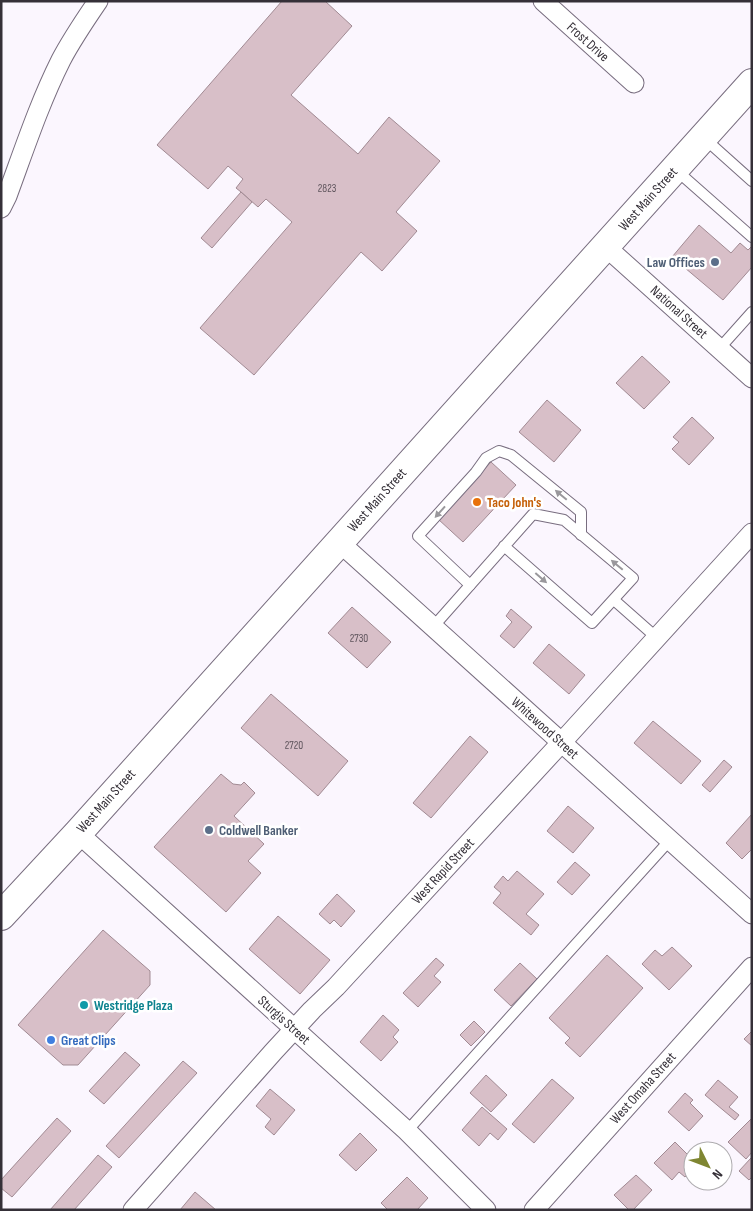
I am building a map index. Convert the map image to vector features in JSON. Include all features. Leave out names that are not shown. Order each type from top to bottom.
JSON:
[{"type":"main road","name":"West Main Street","points":[[1,916],[78,833],[752,83]]},
{"type":"street","points":[[1,208],[40,106],[62,58],[98,1]]},
{"type":"street","name":"Frost Drive","points":[[543,1],[634,83]]},
{"type":"street","name":"National Street","points":[[606,246],[752,378]]},
{"type":"street","name":"West Rapid Street","points":[[133,1210],[294,1029],[336,987],[752,533]]},
{"type":"street","name":"Whitewood Street","points":[[339,542],[752,914]]},
{"type":"street","name":"Sturgis Street","points":[[78,833],[407,1131],[486,1210]]},
{"type":"street","name":"West Omaha Street","points":[[534,1210],[752,967]]},
{"type":"lane","points":[[704,137],[752,181]]},
{"type":"lane","points":[[675,169],[752,237]]},
{"type":"lane","points":[[719,348],[752,312]]},
{"type":"lane","points":[[470,585],[418,536],[476,472],[486,458],[499,451],[512,455],[581,512],[581,535]]},
{"type":"lane","points":[[433,627],[504,546],[533,514],[564,520],[633,578],[592,622],[504,546]]},
{"type":"lane","points":[[614,600],[656,638]]},
{"type":"lane","points":[[407,1131],[670,840]]},
{"type":"building","points":[[282,1],[325,1],[352,26],[291,95],[358,154],[389,117],[440,161],[396,212],[417,231],[382,271],[361,252],[254,375],[200,328],[292,222],[266,199],[258,207],[236,188],[243,179],[228,166],[208,189],[157,145]]},
{"type":"building","points":[[241,192],[252,202],[212,248],[201,238]]},
{"type":"building","name":"Law Offices","points":[[699,225],[731,253],[740,243],[748,250],[752,246],[752,267],[723,300],[672,257]]},
{"type":"building","points":[[642,356],[670,382],[644,409],[616,383]]},
{"type":"building","points":[[547,400],[581,430],[554,462],[519,432]]},
{"type":"building","points":[[692,417],[714,438],[689,465],[672,449],[679,442],[673,437]]},
{"type":"building","name":"Taco John's","points":[[491,462],[516,485],[463,542],[438,519]]},
{"type":"building","points":[[352,607],[391,642],[367,668],[328,633]]},
{"type":"building","points":[[511,609],[532,627],[514,648],[500,636],[512,622],[506,616]]},
{"type":"building","points":[[549,644],[585,675],[569,694],[533,663]]},
{"type":"building","points":[[271,694],[348,761],[318,796],[241,728]]},
{"type":"building","points":[[653,721],[701,761],[681,784],[634,743]]},
{"type":"building","points":[[470,736],[488,752],[431,818],[413,803]]},
{"type":"building","points":[[724,760],[732,767],[710,792],[702,785]]},
{"type":"building","name":"Coldwell Banker","points":[[221,774],[233,784],[241,785],[244,782],[255,793],[234,816],[264,844],[248,861],[261,873],[226,912],[154,847]]},
{"type":"building","points":[[568,806],[594,828],[573,853],[547,831]]},
{"type":"building","points":[[752,814],[752,849],[742,859],[726,843]]},
{"type":"building","points":[[575,862],[590,875],[572,895],[557,882]]},
{"type":"building","points":[[517,871],[544,894],[526,914],[539,925],[531,935],[493,903],[501,893],[494,887],[503,876],[508,881]]},
{"type":"building","points":[[337,894],[355,911],[341,927],[334,920],[330,924],[319,914]]},
{"type":"building","points":[[278,916],[330,960],[300,994],[249,949]]},
{"type":"building","name":"Westridge Plaza","points":[[103,930],[150,971],[150,985],[78,1065],[63,1065],[18,1025]]},
{"type":"building","points":[[672,947],[692,966],[669,990],[642,964],[655,950],[662,956]]},
{"type":"building","points":[[607,955],[643,988],[580,1057],[565,1043],[570,1038],[549,1018]]},
{"type":"building","points":[[436,958],[444,965],[434,976],[441,982],[418,1007],[403,993]]},
{"type":"building","points":[[520,963],[537,979],[511,1006],[494,990]]},
{"type":"building","points":[[383,1015],[399,1030],[393,1037],[398,1042],[381,1061],[360,1042]]},
{"type":"building","points":[[474,1021],[485,1032],[471,1046],[460,1035]]},
{"type":"building","points":[[752,1031],[752,1046],[744,1039]]},
{"type":"building","points":[[125,1052],[140,1065],[104,1104],[89,1091]]},
{"type":"building","points":[[183,1061],[197,1073],[119,1158],[106,1146]]},
{"type":"building","points":[[486,1075],[507,1095],[491,1112],[470,1093]]},
{"type":"building","points":[[552,1079],[574,1098],[534,1143],[512,1124]]},
{"type":"building","points":[[718,1080],[738,1097],[729,1107],[739,1115],[735,1120],[705,1095]]},
{"type":"building","points":[[270,1089],[295,1110],[274,1135],[265,1127],[271,1119],[256,1106]]},
{"type":"building","points":[[685,1093],[693,1100],[690,1103],[703,1116],[689,1131],[668,1112]]},
{"type":"building","points":[[482,1107],[507,1129],[498,1140],[490,1133],[479,1146],[462,1130]]},
{"type":"building","points":[[57,1118],[71,1131],[12,1197],[1,1188],[1,1180]]},
{"type":"building","points":[[751,1119],[752,1152],[746,1159],[733,1147],[733,1141],[729,1141]]},
{"type":"building","points":[[360,1133],[377,1150],[356,1171],[339,1155]]},
{"type":"building","points":[[675,1142],[683,1150],[683,1175],[679,1172],[672,1180],[654,1163]]},
{"type":"building","points":[[98,1155],[112,1167],[74,1210],[50,1210]]},
{"type":"building","points":[[751,1158],[752,1177],[749,1180],[739,1171]]},
{"type":"building","points":[[636,1175],[652,1190],[633,1210],[629,1210],[614,1195]]},
{"type":"building","points":[[407,1177],[428,1198],[417,1210],[388,1210],[381,1203]]},
{"type":"building","points":[[195,1192],[216,1210],[180,1210]]},
{"type":"place","name":"Law Offices","points":[[715,262]]},
{"type":"place","name":"Taco John's","points":[[477,502]]},
{"type":"place","name":"Coldwell Banker","points":[[209,830]]},
{"type":"place","name":"Westridge Plaza","points":[[84,1005]]},
{"type":"place","name":"Great Clips","points":[[51,1040]]}]
